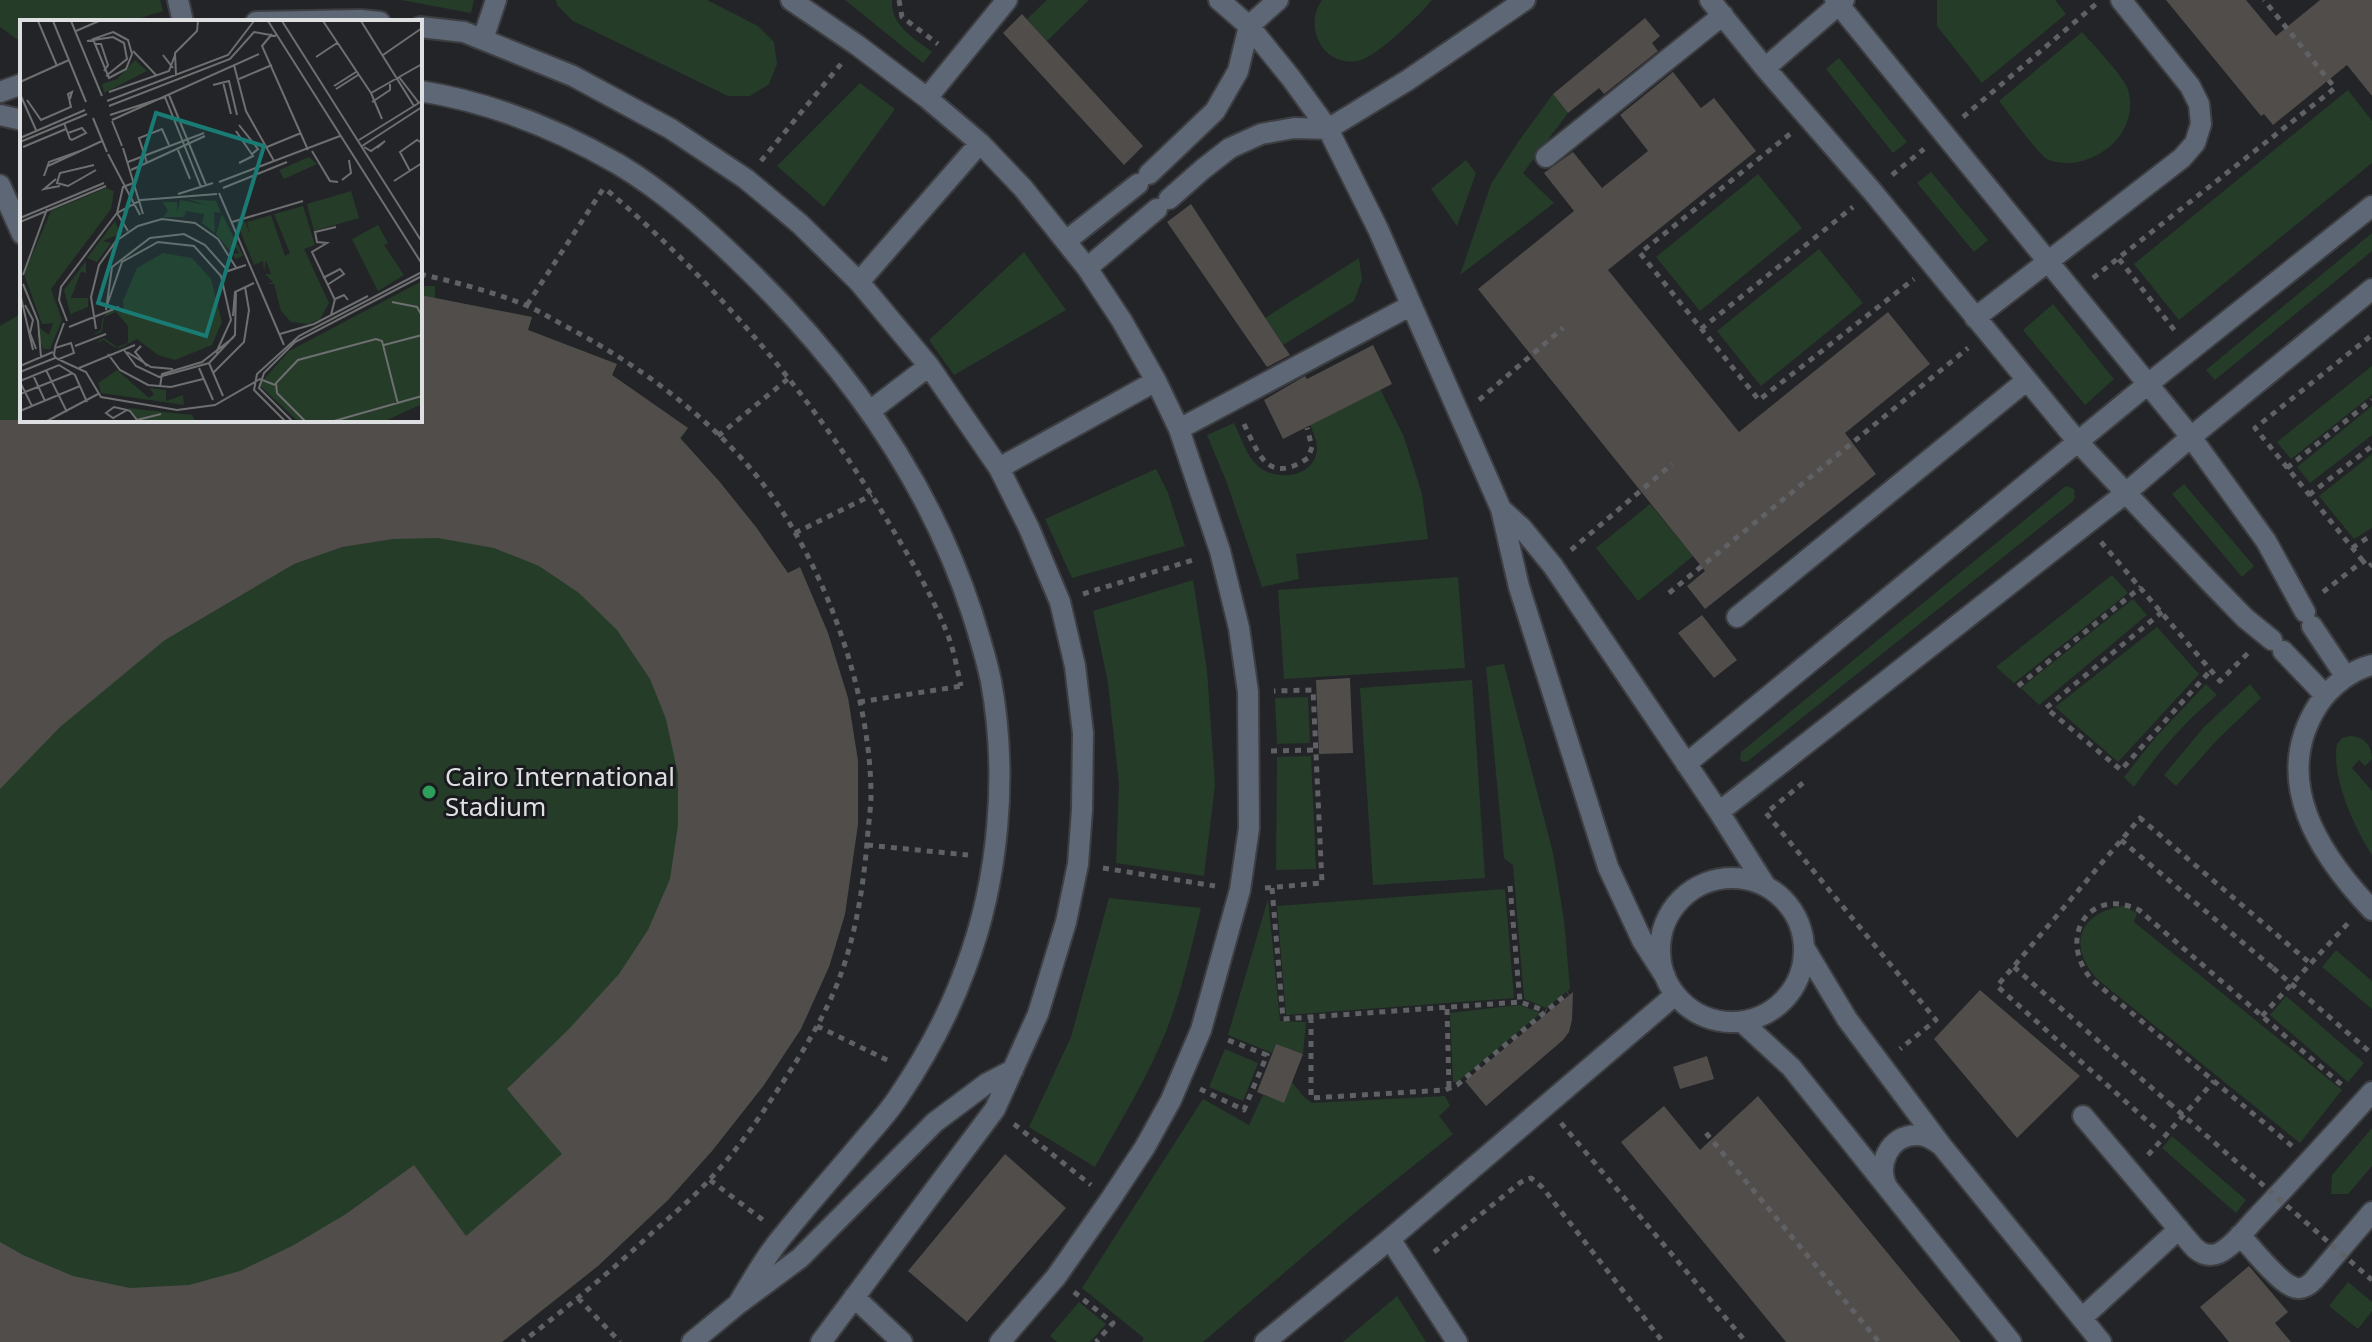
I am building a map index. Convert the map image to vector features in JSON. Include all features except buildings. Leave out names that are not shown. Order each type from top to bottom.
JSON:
[{"type":"lane","points":[[178,0],[183,20]]},
{"type":"lane","points":[[483,39],[496,0]]},
{"type":"lane","points":[[791,0],[857,45],[980,143],[1023,188],[1087,268],[1122,321],[1179,429],[1220,551],[1239,628],[1248,692],[1249,828],[1240,890],[1201,1030],[1180,1080],[1145,1147],[1056,1277],[1000,1342]]},
{"type":"lane","points":[[927,98],[1007,0]]},
{"type":"lane","points":[[1219,0],[1249,26],[1328,129],[1378,229],[1501,509],[1519,587],[1608,867],[1642,940],[1675,995],[1705,1018],[1742,1022],[1763,1016],[1794,989],[1802,969],[1805,949]]},
{"type":"lane","points":[[1066,241],[1144,179],[1215,111],[1238,71],[1249,26],[1278,0]]},
{"type":"lane","points":[[1982,325],[2047,261],[2182,158],[2195,143],[2201,124],[2199,104],[2190,86],[2121,0]]},
{"type":"lane","points":[[1765,68],[1839,1],[2191,437],[2266,541],[2346,677]]},
{"type":"lane","points":[[1087,268],[1230,148],[1261,134],[1294,128],[1328,129],[1408,80],[1514,3]]},
{"type":"lane","points":[[1546,157],[1716,8],[1872,191],[2078,442],[2208,580],[2325,695]]},
{"type":"lane","points":[[422,27],[464,32],[573,76],[671,129],[746,179],[800,224],[859,282],[929,366],[999,468],[1029,528],[1060,602],[1075,666],[1083,733],[1082,810],[1078,864],[1066,922],[1038,1014],[995,1109],[821,1342]]},
{"type":"lane","points":[[422,91],[493,108],[550,130],[618,165],[663,195],[714,236],[774,296],[818,342],[870,411],[910,473],[959,573],[991,681],[997,747],[998,813],[988,891],[966,966],[928,1050],[895,1102],[783,1235],[738,1304]]},
{"type":"lane","points":[[0,115],[20,120]]},
{"type":"lane","points":[[859,282],[980,143]]},
{"type":"lane","points":[[1183,143],[1203,169]]},
{"type":"lane","points":[[0,185],[20,230]]},
{"type":"lane","points":[[1686,764],[2148,384],[2372,206]]},
{"type":"lane","points":[[1719,812],[2127,492],[2372,289]]},
{"type":"lane","points":[[1179,429],[1410,306]]},
{"type":"lane","points":[[870,411],[929,366]]},
{"type":"lane","points":[[1737,617],[2027,380]]},
{"type":"lane","points":[[999,468],[1156,381]]},
{"type":"lane","points":[[1501,509],[1522,528],[1553,566],[1765,885]]},
{"type":"lane","points":[[2369,907],[2330,859],[2315,835],[2305,809],[2299,748],[2306,724],[2325,695],[2346,677],[2372,665]]},
{"type":"lane","points":[[1665,976],[1660,955],[1661,933],[1670,913],[1683,896],[1702,884],[1723,878],[1744,878],[1765,885],[1781,896],[1793,911],[1805,949],[1847,1019],[1941,1145],[2101,1342]]},
{"type":"lane","points":[[1265,1342],[1675,995]]},
{"type":"lane","points":[[1742,1022],[1791,1067],[2011,1342]]},
{"type":"lane","points":[[692,1342],[800,1258],[935,1122],[986,1084],[1013,1070]]},
{"type":"lane","points":[[2083,1116],[2197,1251],[2209,1256],[2222,1252],[2240,1235],[2367,1097]]},
{"type":"lane","points":[[1889,1192],[1883,1180],[1882,1167],[1885,1155],[1893,1144],[1904,1137],[1918,1135],[1941,1145]]},
{"type":"lane","points":[[2240,1235],[2290,1286],[2303,1288],[2314,1280],[2372,1212]]},
{"type":"lane","points":[[2082,1318],[2179,1229]]},
{"type":"lane","points":[[1390,1239],[1457,1342]]},
{"type":"lane","points":[[854,1297],[902,1342]]},
{"type":"path","points":[[899,0],[902,17],[911,27],[959,59]]},
{"type":"path","points":[[1701,329],[2101,0]]},
{"type":"path","points":[[2073,293],[2335,88],[2264,0]]},
{"type":"path","points":[[746,179],[857,45]]},
{"type":"path","points":[[1810,118],[1640,253],[1759,400],[1932,264]]},
{"type":"path","points":[[592,180],[637,216],[723,303],[830,430],[900,542],[948,635],[961,686]]},
{"type":"path","points":[[527,305],[594,203]]},
{"type":"path","points":[[2119,259],[2190,351]]},
{"type":"path","points":[[422,275],[491,292],[527,305],[596,342],[652,379],[718,436],[773,497],[795,533],[834,614],[859,702],[869,766],[871,802],[864,878],[839,981],[817,1026],[770,1101],[710,1180],[612,1269],[522,1342]]},
{"type":"path","points":[[1669,593],[1982,325]]},
{"type":"path","points":[[1460,416],[1563,328]]},
{"type":"path","points":[[2372,335],[2255,428],[2368,567],[2372,564]]},
{"type":"path","points":[[718,436],[789,378]]},
{"type":"path","points":[[2287,468],[2372,400]]},
{"type":"path","points":[[1233,401],[1258,455],[1266,464],[1277,469],[1298,465],[1308,458],[1312,447],[1307,428]]},
{"type":"path","points":[[2309,495],[2372,446]]},
{"type":"path","points":[[1553,566],[1672,464]]},
{"type":"path","points":[[795,533],[872,495]]},
{"type":"path","points":[[2352,548],[2372,535]]},
{"type":"path","points":[[2099,539],[2220,681],[2273,642]]},
{"type":"path","points":[[1060,602],[1220,551]]},
{"type":"path","points":[[2307,615],[2363,561]]},
{"type":"path","points":[[2018,686],[2141,587]]},
{"type":"path","points":[[2162,612],[2046,708],[2121,770],[2211,670]]},
{"type":"path","points":[[859,702],[945,689]]},
{"type":"path","points":[[1250,751],[1316,750]]},
{"type":"path","points":[[1803,783],[1766,813],[1936,1020],[1881,1064]]},
{"type":"path","points":[[2155,1128],[1997,986],[2140,818],[2311,964]]},
{"type":"path","points":[[2121,840],[2372,1054]]},
{"type":"path","points":[[867,845],[963,855]]},
{"type":"path","points":[[1510,886],[1520,1002]]},
{"type":"path","points":[[1272,888],[1283,1019],[1520,1002],[1546,1011]]},
{"type":"path","points":[[2310,1161],[2091,979],[2077,957],[2079,929],[2086,917],[2111,903],[2125,903],[2139,910],[2262,1016],[2367,1097]]},
{"type":"path","points":[[2262,1016],[2369,907]]},
{"type":"path","points":[[2014,967],[2372,1280]]},
{"type":"path","points":[[1311,1017],[1311,1098],[1449,1089],[1568,993]]},
{"type":"path","points":[[1447,1009],[1449,1089]]},
{"type":"path","points":[[817,1026],[895,1064]]},
{"type":"path","points":[[1180,1080],[1244,1110],[1267,1055],[1201,1030]]},
{"type":"path","points":[[2131,1173],[2214,1081]]},
{"type":"path","points":[[1546,1106],[1746,1342]]},
{"type":"path","points":[[995,1109],[1110,1200]]},
{"type":"path","points":[[1706,1133],[1879,1342]]},
{"type":"path","points":[[1434,1252],[1521,1182],[1531,1178],[1542,1187],[1663,1342]]},
{"type":"path","points":[[710,1180],[768,1224]]},
{"type":"path","points":[[1056,1277],[1113,1323],[1096,1342]]},
{"type":"path","points":[[578,1298],[620,1342]]},
{"type":"green space","points":[[0,0],[160,0],[163,11],[134,20],[20,20],[20,42],[0,27]]},
{"type":"green space","points":[[401,0],[474,0],[471,13]]},
{"type":"green space","points":[[556,0],[707,0],[758,26],[774,42],[777,64],[769,84],[750,96],[728,96],[573,21]]},
{"type":"green space","points":[[845,0],[892,0],[892,9],[899,24],[932,52],[923,63]]},
{"type":"green space","points":[[1047,0],[1089,0],[1047,41],[1027,19]]},
{"type":"green space","points":[[1322,0],[1432,0],[1378,51],[1361,60],[1348,61],[1337,59],[1320,44],[1315,23],[1316,11]]},
{"type":"green space","points":[[1937,0],[2055,0],[2066,14],[1982,83],[1937,26]]},
{"type":"green space","points":[[2082,32],[2126,85],[2129,117],[2117,140],[2096,156],[2071,163],[2056,162],[2047,159],[2037,149],[1999,101]]},
{"type":"green space","points":[[1839,58],[1907,142],[1893,153],[1826,69]]},
{"type":"green space","points":[[860,83],[895,109],[824,207],[777,166]]},
{"type":"green space","points":[[2348,90],[2372,121],[2372,163],[2179,320],[2134,264]]},
{"type":"green space","points":[[1553,94],[1568,113],[1523,173],[1554,203],[1460,275],[1491,184]]},
{"type":"green space","points":[[1466,160],[1476,173],[1457,226],[1431,189]]},
{"type":"green space","points":[[1931,172],[1988,240],[1974,252],[1917,183]]},
{"type":"green space","points":[[1758,174],[1802,228],[1700,311],[1656,257]]},
{"type":"green space","points":[[2372,233],[2372,251],[2215,380],[2206,370]]},
{"type":"green space","points":[[1819,249],[1863,303],[1761,386],[1717,331]]},
{"type":"green space","points":[[1024,252],[1066,310],[954,375],[929,340]]},
{"type":"green space","points":[[1359,258],[1362,280],[1354,301],[1283,345],[1265,318]]},
{"type":"green space","name":"Cairo International Stadium","points":[[422,286],[435,286],[435,298],[532,317],[528,330],[617,364],[612,376],[688,428],[681,439],[737,504],[788,573],[800,567],[828,633],[848,698],[858,761],[858,824],[845,914],[829,967],[764,1085],[712,1151],[668,1200],[598,1266],[502,1342],[0,1342],[0,326],[20,314],[20,422],[422,422]]},
{"type":"green space","points":[[2053,304],[2114,379],[2085,405],[2023,330]]},
{"type":"green space","points":[[2372,366],[2372,395],[2291,459],[2277,442]]},
{"type":"green space","points":[[1380,389],[1404,437],[1422,494],[1428,539],[1296,554],[1299,579],[1262,587],[1227,483],[1207,435],[1234,423],[1247,452],[1258,466],[1275,474],[1294,474],[1315,459],[1317,446],[1310,425]]},
{"type":"green space","points":[[2372,406],[2372,435],[2310,483],[2297,467]]},
{"type":"green space","points":[[2372,454],[2372,528],[2354,539],[2319,496]]},
{"type":"green space","points":[[1156,469],[1168,493],[1185,546],[1072,578],[1045,519]]},
{"type":"green space","points":[[2184,484],[2254,566],[2242,577],[2172,494]]},
{"type":"green space","points":[[2066,486],[2074,489],[2072,502],[1748,761],[1740,760],[1741,752]]},
{"type":"green space","points":[[1650,504],[1693,556],[1638,601],[1596,548]]},
{"type":"green space","points":[[2112,575],[2128,593],[2014,683],[1996,667]]},
{"type":"green space","points":[[1458,577],[1465,668],[1284,679],[1278,590]]},
{"type":"green space","points":[[1193,580],[1207,670],[1215,785],[1204,876],[1116,863],[1119,784],[1108,683],[1093,611]]},
{"type":"green space","points":[[2133,599],[2147,615],[2039,705],[2021,688]]},
{"type":"green space","points":[[2157,627],[2199,674],[2118,762],[2055,707]]},
{"type":"green space","points":[[1504,664],[1553,853],[1564,920],[1570,989],[1546,1008],[1524,999],[1513,865],[1504,858],[1486,667]]},
{"type":"green space","points":[[1472,680],[1485,878],[1373,885],[1360,688]]},
{"type":"green space","points":[[2206,684],[2217,695],[2172,738],[2134,787],[2124,777],[2155,738]]},
{"type":"green space","points":[[2250,684],[2261,698],[2217,740],[2176,786],[2164,775],[2204,727]]},
{"type":"green space","points":[[1308,697],[1310,743],[1277,744],[1275,698]]},
{"type":"green space","points":[[2350,736],[2366,742],[2372,754],[2372,759],[2365,766],[2359,760],[2352,768],[2372,791],[2372,855],[2351,816],[2337,771],[2337,744],[2342,738]]},
{"type":"green space","points":[[1311,756],[1316,869],[1276,870],[1277,757]]},
{"type":"green space","points":[[1505,889],[1514,998],[1286,1015],[1277,906]]},
{"type":"green space","points":[[1109,898],[1201,908],[1167,1029],[1095,1167],[1029,1127],[1071,1037]]},
{"type":"green space","points":[[1268,899],[1280,1021],[1306,1022],[1303,1054],[1276,1044],[1272,1053],[1228,1035]]},
{"type":"green space","points":[[2123,906],[2137,913],[2134,922],[2342,1090],[2300,1143],[2097,979],[2082,954],[2082,932],[2096,916]]},
{"type":"green space","points":[[2336,950],[2372,981],[2372,1009],[2322,967]]},
{"type":"green space","points":[[2286,996],[2364,1063],[2348,1082],[2270,1015]]},
{"type":"green space","points":[[1519,1005],[1541,1013],[1457,1082],[1453,1082],[1450,1013]]},
{"type":"green space","points":[[1225,1049],[1258,1063],[1243,1101],[1209,1087]]},
{"type":"green space","points":[[1292,1082],[1312,1103],[1445,1096],[1450,1106],[1439,1116],[1453,1134],[1203,1342],[1142,1342],[1144,1338],[1082,1288],[1203,1099],[1249,1125],[1263,1095],[1284,1102]]},
{"type":"green space","points":[[2372,1128],[2372,1166],[2348,1194],[2331,1194],[2332,1175]]},
{"type":"green space","points":[[2172,1136],[2246,1200],[2236,1213],[2162,1148]]},
{"type":"green space","points":[[2348,1282],[2372,1302],[2372,1311],[2358,1329],[2329,1306]]},
{"type":"green space","points":[[1397,1296],[1426,1342],[1343,1342]]},
{"type":"green space","points":[[1079,1302],[1106,1324],[1090,1342],[1057,1342],[1050,1336]]},
{"type":"place","name":"Cairo International Stadium","points":[[429,792]]}]
